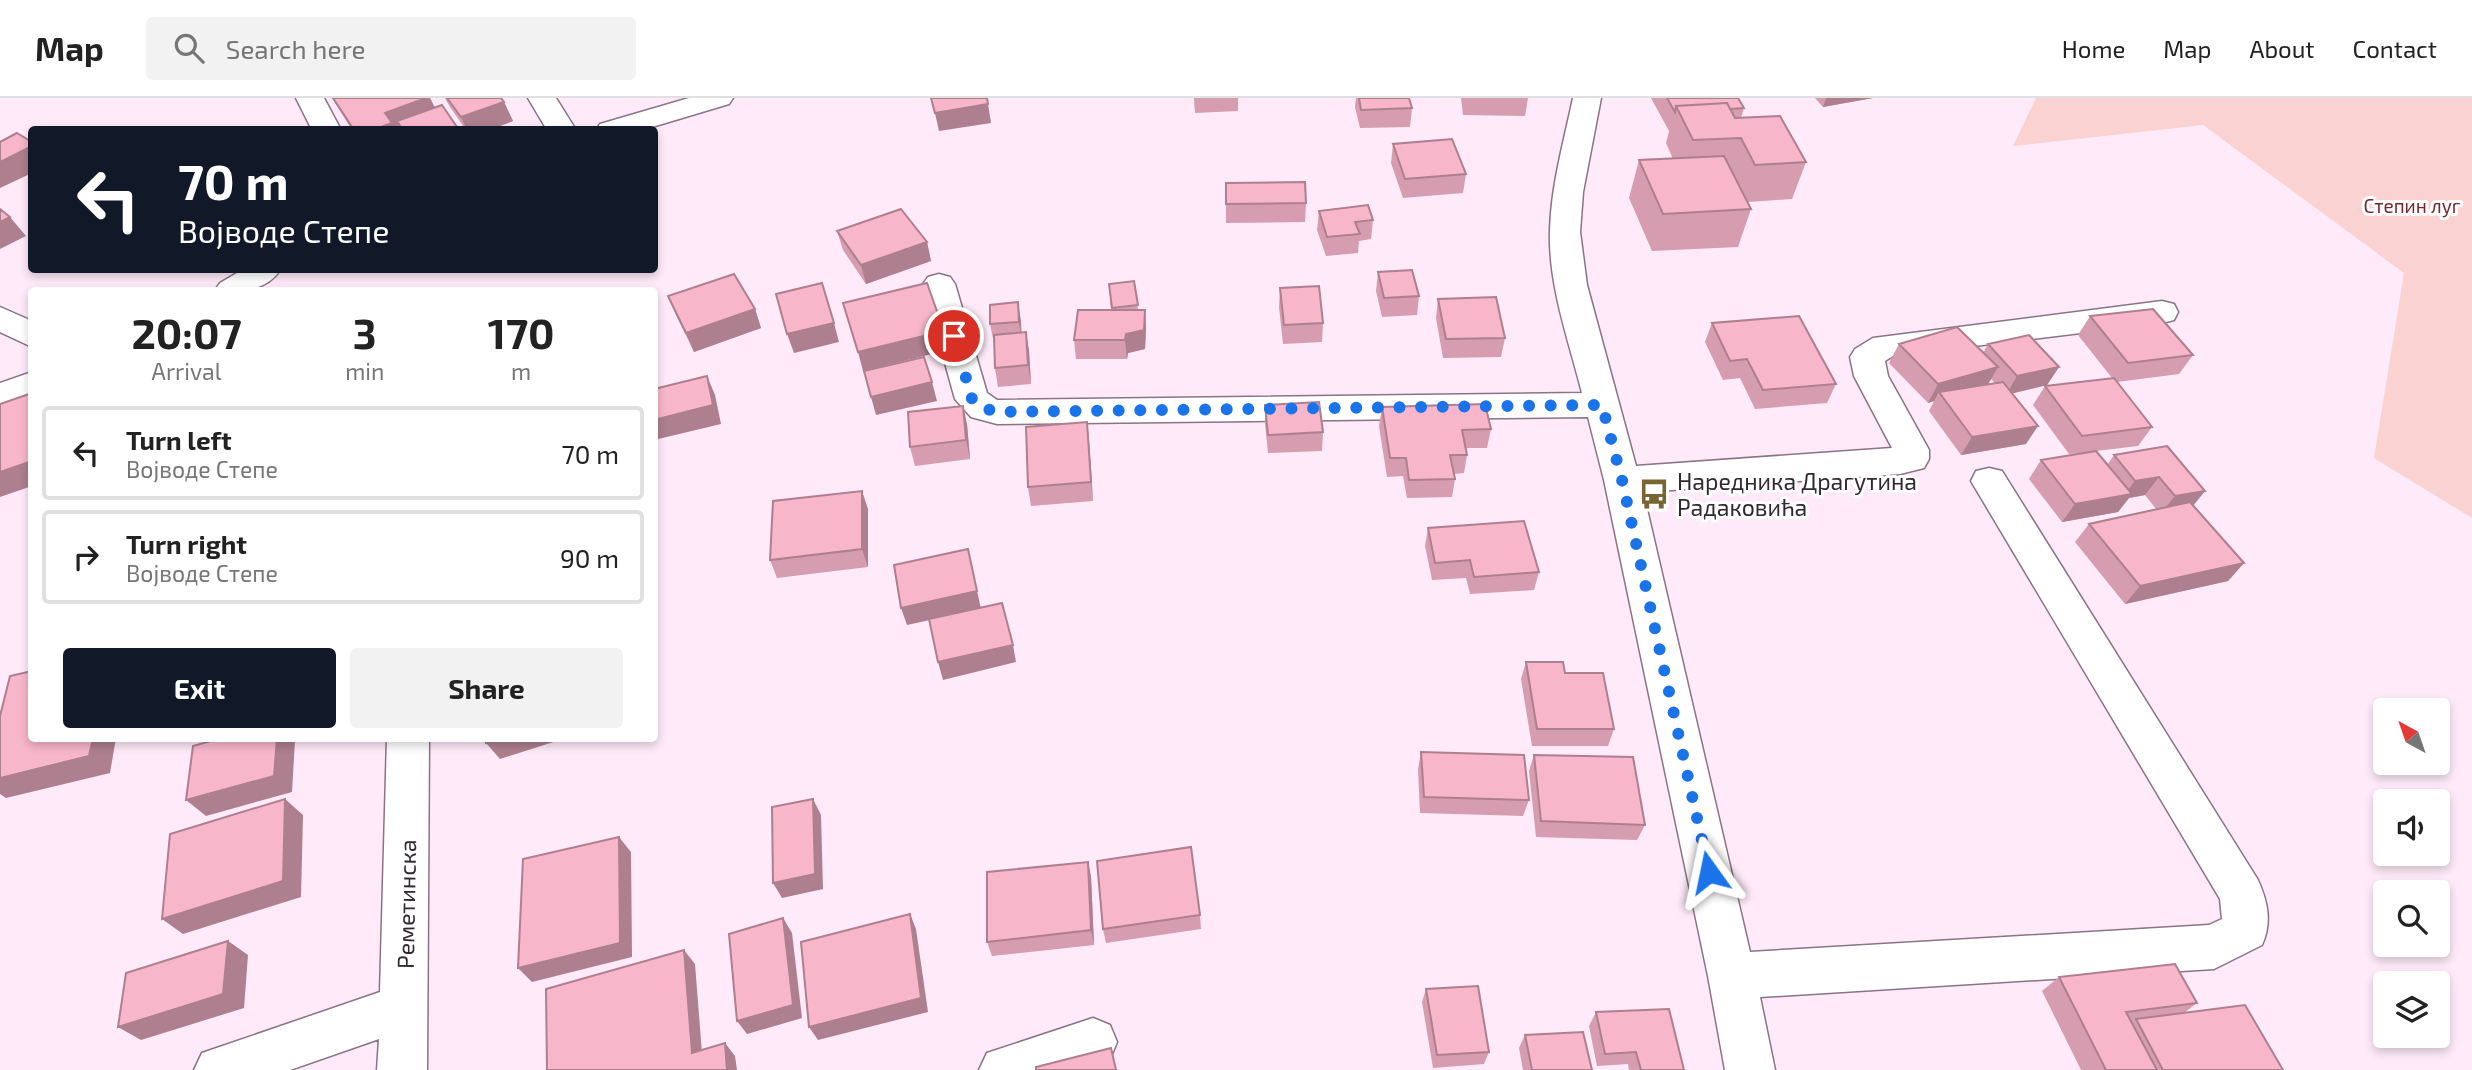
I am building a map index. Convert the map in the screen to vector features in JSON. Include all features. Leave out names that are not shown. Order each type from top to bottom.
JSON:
[{"type":"street","points":[[310,98],[325,126]]},
{"type":"street","points":[[542,98],[560,126]]},
{"type":"street","points":[[624,126],[719,98]]},
{"type":"street","points":[[1587,98],[1568,192],[1565,232],[1571,285],[1622,480],[1732,976],[1750,1070]]},
{"type":"street","points":[[236,287],[259,273]]},
{"type":"street","points":[[939,284],[972,399],[983,408],[997,412],[1602,405]]},
{"type":"street","points":[[1622,480],[1899,461],[1910,458],[1911,450],[1871,376],[1867,357],[1885,345],[2162,312]]},
{"type":"street","points":[[0,318],[28,334]]},
{"type":"street","points":[[0,396],[28,386]]},
{"type":"street","points":[[1732,976],[2214,947],[2246,930],[2242,895],[1989,481]]},
{"type":"street","name":"Реметинска","points":[[402,1070],[408,742]]},
{"type":"street","points":[[219,1070],[404,1007]]},
{"type":"street","points":[[1004,1070],[1093,1042]]},
{"type":"green space","name":"Степин луг","points":[[2036,98],[2472,98],[2472,518],[2374,458],[2404,273],[2203,125],[2013,146]]},
{"type":"building","points":[[333,98],[426,98],[385,113],[392,123],[384,126],[351,126]]},
{"type":"building","points":[[447,98],[501,98],[504,102],[461,117]]},
{"type":"building","points":[[931,98],[987,98],[988,104],[935,113]]},
{"type":"building","points":[[1359,98],[1409,98],[1412,108],[1361,110]]},
{"type":"building","points":[[1667,98],[1738,98],[1744,108],[1730,109],[1727,103],[1676,106],[1675,112]]},
{"type":"building","points":[[1727,103],[1735,118],[1780,116],[1806,162],[1755,165],[1741,138],[1693,140],[1676,106]]},
{"type":"building","points":[[442,105],[456,126],[400,126],[397,121]]},
{"type":"building","points":[[17,133],[28,140],[28,148],[0,162],[0,142]]},
{"type":"building","points":[[1452,139],[1466,174],[1405,179],[1393,144]]},
{"type":"building","points":[[1724,156],[1751,209],[1663,214],[1639,160]]},
{"type":"building","points":[[1305,182],[1306,203],[1226,204],[1226,183]]},
{"type":"building","points":[[1368,205],[1373,220],[1355,222],[1360,234],[1327,237],[1319,211]]},
{"type":"building","points":[[0,209],[10,217],[0,222]]},
{"type":"building","points":[[901,209],[927,242],[861,265],[837,231]]},
{"type":"building","points":[[1412,270],[1419,296],[1384,298],[1378,272]]},
{"type":"building","points":[[734,274],[755,309],[686,333],[668,296]]},
{"type":"building","points":[[1134,281],[1138,305],[1112,308],[1109,284]]},
{"type":"building","points":[[822,283],[834,323],[787,334],[776,294]]},
{"type":"building","points":[[927,283],[944,331],[858,352],[843,303]]},
{"type":"building","points":[[1319,286],[1323,323],[1284,325],[1280,288]]},
{"type":"building","points":[[1496,297],[1505,338],[1446,339],[1438,299]]},
{"type":"building","points":[[1018,302],[1019,322],[990,324],[990,305]]},
{"type":"building","points":[[2153,309],[2193,355],[2128,363],[2090,316]]},
{"type":"building","points":[[1078,310],[1145,310],[1144,330],[1126,334],[1125,340],[1074,340]]},
{"type":"building","points":[[1799,316],[1836,384],[1763,390],[1747,359],[1730,361],[1712,323]]},
{"type":"building","points":[[1957,327],[1998,367],[1938,384],[1899,344]]},
{"type":"building","points":[[1026,332],[1028,365],[995,368],[994,335]]},
{"type":"building","points":[[2029,335],[2059,367],[2017,376],[1988,344]]},
{"type":"building","points":[[924,357],[932,382],[871,397],[864,371]]},
{"type":"building","points":[[707,376],[713,405],[658,419],[658,388]]},
{"type":"building","points":[[2114,378],[2152,427],[2082,436],[2045,386]]},
{"type":"building","points":[[2003,382],[2038,426],[1972,437],[1939,392]]},
{"type":"building","points":[[28,394],[28,462],[0,472],[0,404]]},
{"type":"building","points":[[1319,402],[1323,432],[1268,435],[1265,405]]},
{"type":"building","points":[[1485,404],[1491,429],[1462,430],[1467,455],[1450,455],[1455,479],[1409,480],[1406,458],[1390,458],[1382,407]]},
{"type":"building","points":[[963,406],[966,440],[910,447],[908,412]]},
{"type":"building","points":[[1087,422],[1091,482],[1028,487],[1026,427]]},
{"type":"building","points":[[2167,446],[2205,491],[2175,496],[2159,477],[2135,481],[2114,455]]},
{"type":"building","points":[[2096,451],[2132,494],[2075,504],[2041,460]]},
{"type":"building","points":[[862,491],[862,549],[770,560],[773,501]]},
{"type":"building","points":[[2190,502],[2244,563],[2140,586],[2089,524]]},
{"type":"building","points":[[1524,521],[1539,572],[1474,577],[1470,560],[1435,563],[1428,528]]},
{"type":"building","points":[[968,549],[977,591],[901,608],[894,565]]},
{"type":"building","points":[[1002,603],[1013,645],[938,662],[929,619]]},
{"type":"building","points":[[1526,662],[1563,662],[1565,673],[1603,673],[1614,729],[1537,729]]},
{"type":"building","points":[[28,672],[28,742],[92,742],[89,756],[0,778],[0,716],[10,676]]},
{"type":"building","points":[[207,742],[277,742],[274,776],[186,800],[193,746]]},
{"type":"building","points":[[1421,752],[1524,755],[1529,800],[1424,797]]},
{"type":"building","points":[[1534,755],[1633,757],[1645,825],[1541,821]]},
{"type":"building","points":[[285,799],[283,881],[162,919],[170,834]]},
{"type":"building","points":[[813,799],[815,874],[773,883],[772,807]]},
{"type":"building","points":[[619,837],[620,943],[518,968],[523,859]]},
{"type":"building","points":[[1191,847],[1200,915],[1103,929],[1097,861]]},
{"type":"building","points":[[1088,862],[1091,930],[987,942],[987,872]]},
{"type":"building","points":[[910,914],[921,998],[809,1027],[801,942]]},
{"type":"building","points":[[783,918],[793,1005],[737,1021],[729,934]]},
{"type":"building","points":[[228,941],[223,994],[118,1027],[126,973]]},
{"type":"building","points":[[684,950],[692,1053],[725,1043],[727,1070],[547,1070],[546,989]]},
{"type":"building","points":[[2175,964],[2197,1003],[2126,1012],[2157,1070],[2106,1070],[2059,977]]},
{"type":"building","points":[[1478,986],[1489,1052],[1437,1055],[1426,989]]},
{"type":"building","points":[[2245,1005],[2283,1070],[2163,1070],[2136,1019]]},
{"type":"building","points":[[1669,1009],[1684,1070],[1641,1070],[1636,1052],[1605,1054],[1596,1012]]},
{"type":"building","points":[[1583,1032],[1592,1070],[1532,1070],[1525,1035]]},
{"type":"building","points":[[1111,1048],[1116,1070],[1036,1070],[1036,1067]]},
{"type":"place","name":"Наредника Драгутина Радаковића","points":[[1654,494]]},
{"type":"route","points":[[954,336],[972,399],[983,408],[997,412],[1602,405],[1622,480],[1709,872]]}]
